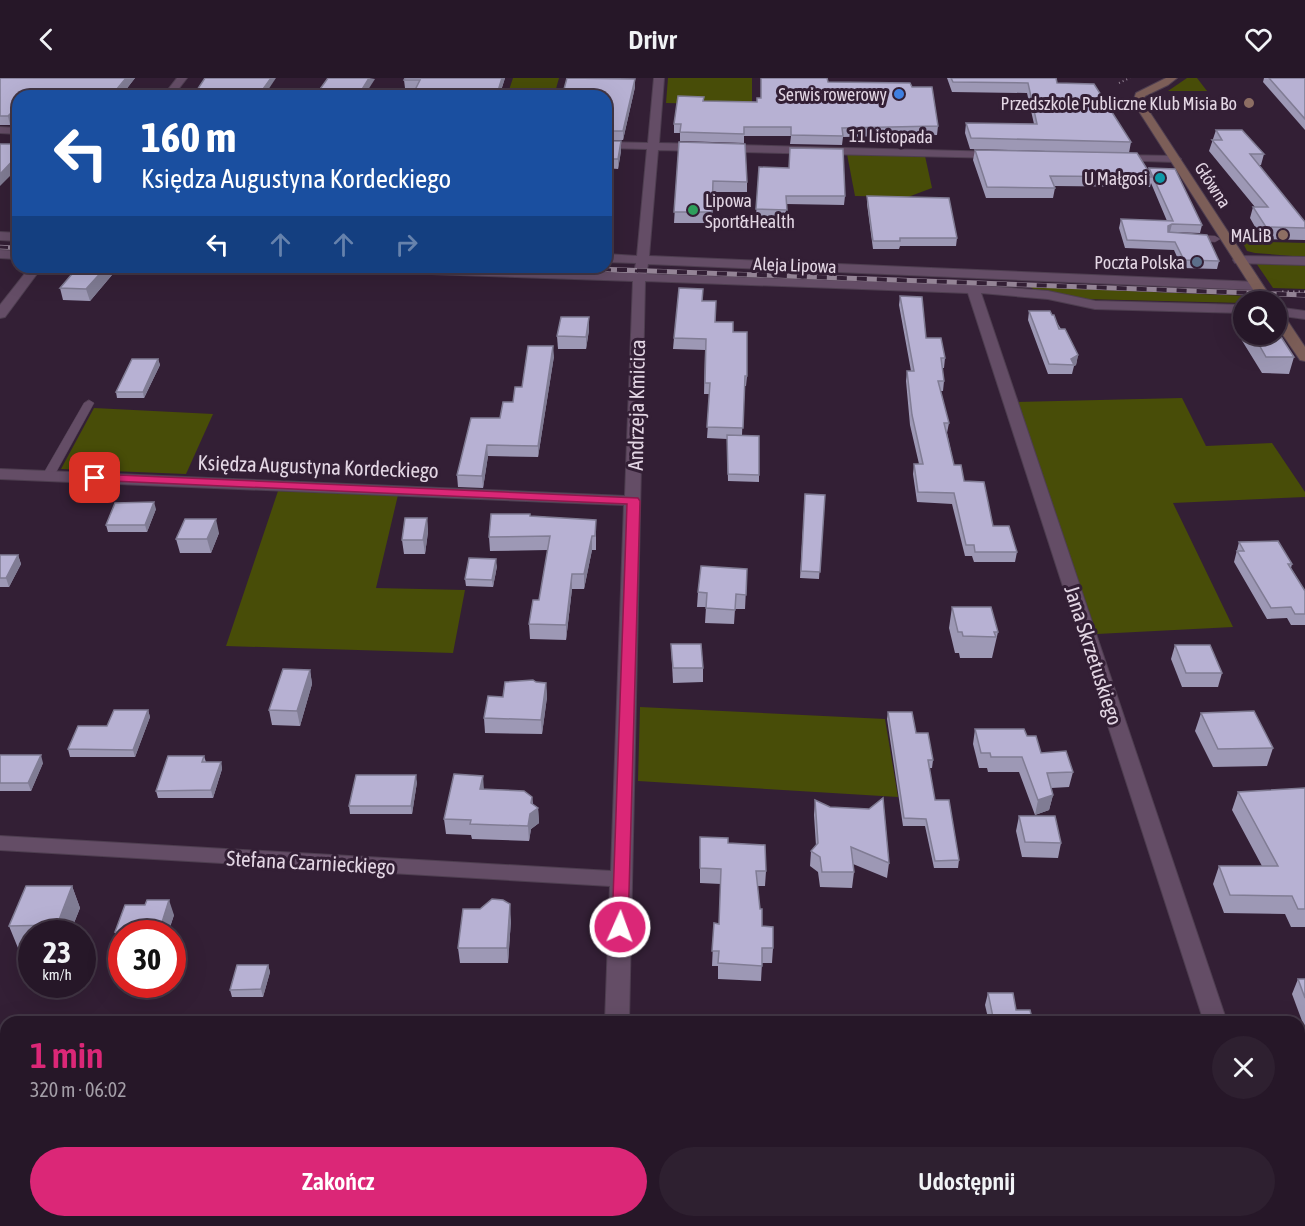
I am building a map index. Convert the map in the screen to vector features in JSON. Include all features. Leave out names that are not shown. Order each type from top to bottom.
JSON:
[{"type":"street","points":[[173,90],[182,78]]},
{"type":"street","name":"Andrzeja Kmicica","points":[[617,1016],[639,278],[643,259],[651,146],[659,78]]},
{"type":"street","points":[[1146,87],[1161,78]]},
{"type":"street","points":[[1146,87],[1162,86],[1172,78]]},
{"type":"street","name":"Główna","points":[[1146,87],[1138,102],[1260,291]]},
{"type":"street","name":"11 Listopada","points":[[612,145],[1009,155]]},
{"type":"street","points":[[1104,158],[1175,159]]},
{"type":"street","name":"Aleja Lipowa","points":[[612,258],[1257,286]]},
{"type":"street","points":[[1239,260],[1305,261]]},
{"type":"street","points":[[0,314],[31,273]]},
{"type":"street","name":"Aleja Lipowa","points":[[505,273],[973,289],[1048,295],[1095,305],[1233,309]]},
{"type":"street","name":"Jana Skrzetuskiego","points":[[973,289],[1214,1016]]},
{"type":"street","points":[[1287,314],[1305,315]]},
{"type":"street","points":[[1287,330],[1305,357]]},
{"type":"street","name":"Księdza Augustyna Kordeckiego","points":[[0,474],[634,501]]},
{"type":"street","name":"Stefana Czarnieckiego","points":[[0,843],[621,879]]},
{"type":"lane","points":[[1181,237],[1215,239]]},
{"type":"lane","points":[[48,476],[89,403]]},
{"type":"path","points":[[1119,83],[1130,78]]},
{"type":"green space","points":[[513,78],[559,78],[556,90],[509,90]]},
{"type":"green space","points":[[668,78],[752,78],[752,105],[666,103]]},
{"type":"green space","points":[[1187,78],[1197,78],[1207,91],[1168,91]]},
{"type":"green space","points":[[847,154],[925,156],[932,188],[908,197],[855,196]]},
{"type":"green space","points":[[1242,241],[1305,243],[1305,257],[1247,251]]},
{"type":"green space","points":[[1256,263],[1305,264],[1305,289],[1273,288]]},
{"type":"green space","points":[[1030,287],[1233,295],[1233,303],[1083,299],[1035,290]]},
{"type":"green space","points":[[1182,398],[1206,446],[1272,443],[1305,492],[1305,497],[1173,503],[1233,627],[1097,634],[1016,402]]},
{"type":"green space","points":[[94,408],[213,414],[186,474],[61,469]]},
{"type":"green space","points":[[278,491],[398,495],[376,588],[465,590],[453,653],[226,646]]},
{"type":"green space","points":[[640,707],[885,719],[898,797],[638,781]]},
{"type":"building","points":[[0,78],[126,78],[116,90],[12,90],[12,112],[8,116],[0,116]]},
{"type":"building","points":[[205,78],[271,78],[262,90],[197,90]]},
{"type":"building","points":[[328,78],[369,78],[362,90],[319,90]]},
{"type":"building","points":[[405,78],[502,78],[498,90],[415,90],[420,80],[404,80]]},
{"type":"building","points":[[567,78],[635,79],[623,131],[612,131],[612,90],[564,90]]},
{"type":"building","points":[[761,78],[827,78],[828,82],[910,83],[912,87],[932,87],[938,126],[842,128],[843,136],[791,135],[791,127],[744,127],[744,134],[680,132],[681,124],[674,124],[678,96],[704,97],[703,101],[757,102],[757,98],[761,98]]},
{"type":"building","points":[[951,78],[1056,78],[1057,83],[1094,84],[1131,142],[971,138],[966,123],[1037,124],[1028,83],[953,82]]},
{"type":"building","points":[[1269,78],[1305,78],[1305,119]]},
{"type":"building","points":[[1216,130],[1242,130],[1264,154],[1250,154],[1305,222],[1305,228],[1266,227],[1253,207],[1268,207],[1212,140],[1222,140]]},
{"type":"building","points":[[612,141],[621,141],[618,159],[612,159]]},
{"type":"building","points":[[679,142],[745,144],[747,182],[713,181],[712,212],[674,212]]},
{"type":"building","points":[[0,144],[12,144],[12,161],[0,174]]},
{"type":"building","points":[[790,148],[843,149],[845,196],[786,196],[787,210],[756,209],[759,167],[789,168]]},
{"type":"building","points":[[975,150],[1137,153],[1152,177],[1050,176],[1055,188],[987,187]]},
{"type":"building","points":[[1149,168],[1175,169],[1202,225],[1172,224],[1168,226],[1168,232],[1207,235],[1219,261],[1184,260],[1175,242],[1127,240],[1121,219],[1173,221]]},
{"type":"building","points":[[867,196],[949,198],[957,238],[900,238],[900,241],[873,241]]},
{"type":"building","points":[[73,273],[101,273],[86,289],[60,288]]},
{"type":"building","points":[[679,288],[703,289],[702,301],[716,301],[715,322],[733,322],[733,332],[747,332],[747,376],[745,376],[743,428],[707,427],[710,383],[705,383],[706,339],[674,338]]},
{"type":"building","points":[[900,296],[922,297],[926,338],[941,338],[945,358],[941,358],[944,381],[938,381],[949,423],[944,423],[954,465],[961,465],[964,481],[984,482],[993,526],[1009,526],[1017,552],[975,552],[974,545],[966,545],[954,493],[918,492],[914,464],[923,464],[912,415],[907,371],[914,371]]},
{"type":"building","points":[[1029,311],[1050,311],[1054,315],[1059,329],[1065,329],[1078,355],[1071,359],[1074,365],[1049,364]]},
{"type":"building","points":[[561,317],[589,317],[586,337],[557,336]]},
{"type":"building","points":[[1259,345],[1286,345],[1294,357],[1266,357]]},
{"type":"building","points":[[528,346],[553,346],[538,446],[487,445],[482,476],[457,475],[471,418],[500,418],[503,402],[513,402],[515,387],[522,387]]},
{"type":"building","points":[[132,359],[158,359],[143,392],[116,392]]},
{"type":"building","points":[[727,435],[759,436],[759,475],[728,474]]},
{"type":"building","points":[[805,494],[825,495],[820,572],[801,571]]},
{"type":"building","points":[[154,502],[145,525],[106,525],[115,503]]},
{"type":"building","points":[[491,514],[530,514],[530,516],[596,520],[595,536],[592,536],[584,574],[572,574],[566,625],[529,624],[533,600],[539,600],[550,536],[489,537]]},
{"type":"building","points":[[405,518],[427,518],[423,540],[402,540]]},
{"type":"building","points":[[185,519],[216,519],[207,539],[176,539]]},
{"type":"building","points":[[1278,541],[1292,564],[1288,564],[1305,591],[1305,614],[1295,614],[1291,607],[1271,608],[1237,551],[1244,551],[1239,542]]},
{"type":"building","points":[[0,555],[18,555],[6,578],[0,578]]},
{"type":"building","points":[[469,558],[496,559],[492,580],[465,579]]},
{"type":"building","points":[[701,566],[747,569],[746,595],[736,594],[735,610],[706,608],[707,593],[698,592]]},
{"type":"building","points":[[952,607],[991,607],[998,632],[994,632],[996,637],[963,636],[962,632],[958,632]]},
{"type":"building","points":[[671,644],[701,644],[703,668],[673,668]]},
{"type":"building","points":[[1175,645],[1210,645],[1222,673],[1186,673]]},
{"type":"building","points":[[283,669],[310,670],[297,711],[269,710]]},
{"type":"building","points":[[533,680],[546,683],[541,720],[484,718],[488,696],[503,697],[505,682]]},
{"type":"building","points":[[114,710],[148,710],[133,750],[68,749],[78,726],[107,726]]},
{"type":"building","points":[[1254,711],[1273,748],[1218,749],[1201,713]]},
{"type":"building","points":[[888,712],[912,712],[916,733],[928,733],[933,760],[928,760],[935,800],[949,800],[959,860],[935,861],[926,819],[904,818]]},
{"type":"building","points":[[975,729],[1024,729],[1027,736],[1036,736],[1041,753],[1066,751],[1073,772],[1047,773],[1053,795],[1038,800],[1022,757],[991,757],[990,753],[981,753]]},
{"type":"building","points":[[0,755],[41,755],[28,783],[0,783]]},
{"type":"building","points":[[168,756],[204,756],[202,762],[221,762],[211,790],[156,791]]},
{"type":"building","points":[[454,774],[483,776],[480,789],[524,791],[532,797],[531,803],[538,808],[530,814],[528,826],[470,824],[471,820],[444,819]]},
{"type":"building","points":[[356,775],[416,775],[411,806],[349,806]]},
{"type":"building","points":[[1305,788],[1305,909],[1298,909],[1292,896],[1230,895],[1219,866],[1278,866],[1238,792]]},
{"type":"building","points":[[883,798],[889,863],[851,847],[854,872],[822,872],[820,857],[811,851],[818,843],[815,800],[830,807],[869,809]]},
{"type":"building","points":[[1019,816],[1055,816],[1061,843],[1025,842]]},
{"type":"building","points":[[700,837],[728,838],[728,843],[765,845],[766,871],[756,871],[760,909],[762,909],[762,926],[773,927],[773,948],[762,948],[762,966],[718,963],[719,951],[712,951],[714,923],[719,924],[721,869],[700,868]]},
{"type":"building","points":[[26,886],[72,886],[59,920],[18,920],[18,926],[9,926]]},
{"type":"building","points":[[492,899],[503,900],[510,904],[507,948],[458,948],[463,909],[480,909]]},
{"type":"building","points":[[147,900],[169,900],[163,920],[119,920],[125,905],[145,905]]},
{"type":"building","points":[[237,965],[268,965],[261,989],[230,990]]},
{"type":"building","points":[[1298,979],[1305,979],[1305,998]]},
{"type":"building","points":[[988,993],[1013,993],[1016,1010],[1030,1010],[1032,1016],[993,1016]]},
{"type":"railway","points":[[0,247],[12,248]]},
{"type":"railway","points":[[612,270],[638,271]]},
{"type":"railway","points":[[612,270],[1305,295]]},
{"type":"place","name":"Serwis rowerowy","points":[[899,94]]},
{"type":"place","name":"Przedszkole Publiczne Klub Misia Bo","points":[[1249,103]]},
{"type":"place","name":"U Małgosi","points":[[1160,178]]},
{"type":"place","name":"Lipowa Sport&Health","points":[[693,210]]},
{"type":"place","name":"MALiB","points":[[1283,235]]},
{"type":"place","name":"Poczta Polska","points":[[1197,262]]},
{"type":"route","points":[[95,478],[634,501],[620,927]]}]
